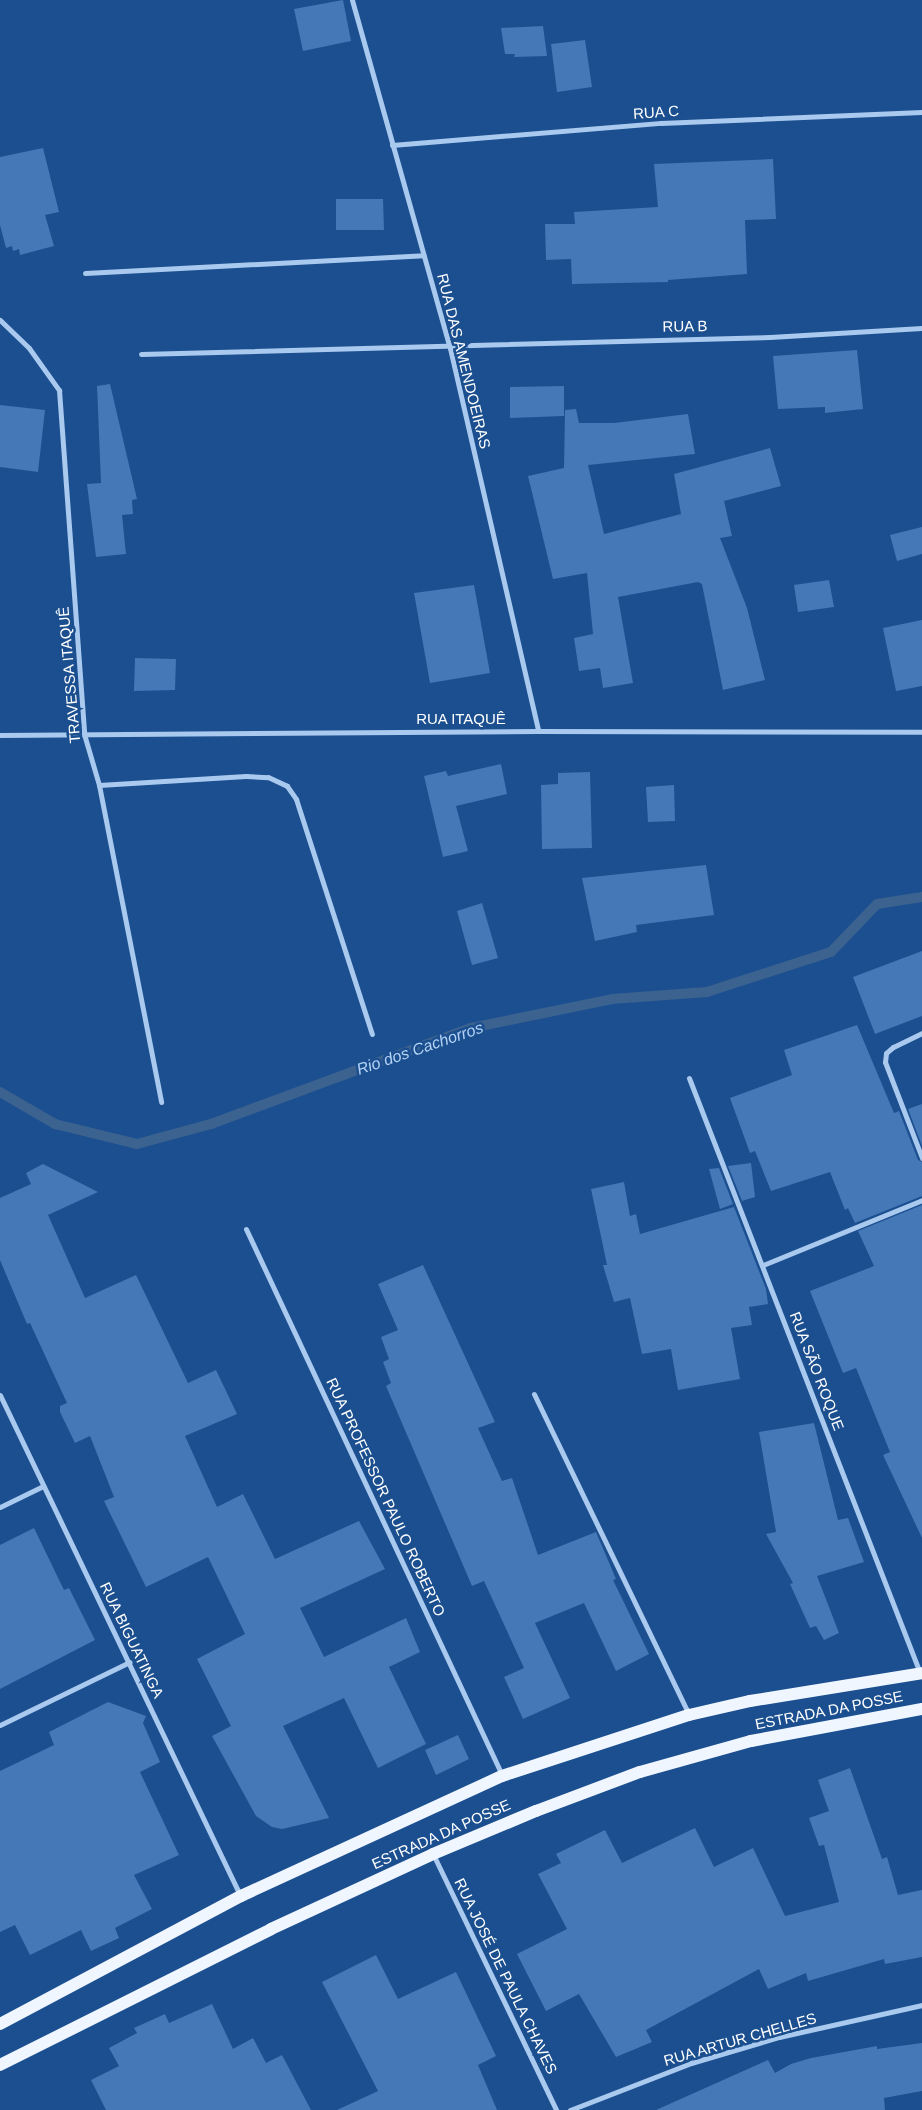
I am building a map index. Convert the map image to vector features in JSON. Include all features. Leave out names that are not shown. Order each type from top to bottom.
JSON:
[{"type":"main road","name":"ESTRADA DA POSSE","points":[[0,2024],[240,1896],[502,1776],[689,1715],[750,1701],[921,1673]]},
{"type":"main road","name":"ESTRADA DA POSSE","points":[[0,2065],[271,1929],[433,1854],[640,1772],[751,1741],[922,1709]]},
{"type":"street","name":"RUA DAS AMENDOEIRAS","points":[[352,0],[449,344],[538,731]]},
{"type":"street","name":"RUA C","points":[[392,145],[661,123],[922,112]]},
{"type":"street","points":[[85,273],[424,255]]},
{"type":"street","name":"TRAVESSA ITAQUÊ","points":[[0,320],[29,348],[60,390],[84,734],[99,786],[161,1102]]},
{"type":"street","name":"RUA B","points":[[141,354],[449,344],[770,337],[922,328]]},
{"type":"street","name":"RUA ITAQUÊ","points":[[0,736],[538,731],[922,732]]},
{"type":"street","points":[[99,786],[246,776],[268,777],[287,786],[296,798],[372,1034]]},
{"type":"street","points":[[922,1033],[893,1047],[886,1053],[885,1062],[922,1158]]},
{"type":"street","name":"RUA SÃO ROQUE","points":[[689,1078],[921,1673]]},
{"type":"street","points":[[763,1265],[922,1200]]},
{"type":"street","name":"RUA PROFESSOR PAULO ROBERTO","points":[[246,1229],[502,1776]]},
{"type":"street","points":[[534,1394],[689,1715]]},
{"type":"street","name":"RUA BIGUATINGA","points":[[0,1395],[42,1486],[130,1662],[240,1896]]},
{"type":"street","points":[[0,1507],[42,1486]]},
{"type":"street","points":[[0,1724],[130,1662]]},
{"type":"street","name":"RUA JOSÉ DE PAULA CHAVES","points":[[433,1854],[556,2110]]},
{"type":"street","name":"RUA ARTUR CHELLES","points":[[570,2110],[691,2063],[780,2037],[922,2005]]},
{"type":"building","points":[[343,0],[351,41],[303,51],[294,9]]},
{"type":"building","points":[[543,26],[547,56],[514,57],[515,54],[505,54],[501,28]]},
{"type":"building","points":[[585,40],[592,87],[557,92],[551,44]]},
{"type":"building","points":[[43,148],[59,212],[45,215],[54,246],[20,255],[19,249],[13,251],[12,246],[6,248],[0,225],[0,157]]},
{"type":"building","points":[[773,159],[776,219],[745,220],[747,274],[668,280],[668,282],[572,284],[571,259],[546,260],[545,224],[575,224],[574,212],[658,207],[654,164]]},
{"type":"building","points":[[336,199],[383,199],[384,230],[336,230]]},
{"type":"building","points":[[857,350],[863,409],[825,413],[825,407],[778,409],[773,356]]},
{"type":"building","points":[[110,384],[137,499],[132,500],[133,514],[122,515],[126,554],[96,557],[87,484],[101,483],[97,386]]},
{"type":"building","points":[[564,386],[564,416],[510,418],[510,387]]},
{"type":"building","points":[[0,405],[45,410],[38,472],[0,467]]},
{"type":"building","points":[[576,409],[579,423],[614,423],[688,414],[695,454],[588,465],[604,534],[681,514],[674,474],[770,448],[781,486],[724,501],[732,536],[720,538],[747,608],[765,680],[723,690],[702,584],[698,582],[618,597],[633,683],[603,688],[600,668],[579,671],[574,638],[593,634],[587,573],[553,579],[528,476],[564,468],[565,410]]},
{"type":"building","points":[[922,527],[922,554],[897,561],[890,535]]},
{"type":"building","points":[[829,580],[834,607],[798,612],[794,585]]},
{"type":"building","points":[[474,585],[490,673],[430,683],[414,593]]},
{"type":"building","points":[[922,620],[922,686],[896,691],[883,628]]},
{"type":"building","points":[[135,658],[176,659],[175,690],[134,691]]},
{"type":"building","points":[[501,764],[507,794],[456,806],[468,851],[443,857],[424,776],[446,771],[448,776]]},
{"type":"building","points":[[590,772],[592,848],[542,849],[541,785],[558,784],[558,773]]},
{"type":"building","points":[[674,785],[675,821],[648,822],[646,787]]},
{"type":"building","points":[[706,865],[714,915],[636,925],[637,932],[595,941],[582,878]]},
{"type":"building","points":[[482,903],[498,958],[472,965],[457,911]]},
{"type":"building","points":[[922,951],[922,1016],[875,1034],[853,977]]},
{"type":"building","points":[[857,1025],[894,1113],[899,1111],[918,1160],[922,1162],[922,1196],[855,1223],[848,1208],[845,1210],[830,1172],[771,1191],[755,1151],[750,1153],[730,1098],[792,1075],[784,1050]]},
{"type":"building","points":[[922,1104],[922,1146],[908,1109]]},
{"type":"building","points":[[751,1163],[755,1197],[742,1201],[728,1166]]},
{"type":"building","points":[[43,1164],[98,1192],[48,1215],[85,1298],[136,1275],[188,1383],[216,1370],[237,1414],[185,1436],[217,1507],[243,1494],[275,1559],[359,1521],[385,1569],[300,1608],[324,1657],[406,1618],[420,1652],[389,1667],[426,1744],[378,1768],[344,1698],[283,1726],[329,1818],[282,1829],[272,1827],[256,1816],[212,1736],[231,1726],[197,1659],[245,1634],[208,1557],[146,1587],[104,1501],[114,1497],[90,1436],[75,1443],[60,1412],[60,1406],[67,1403],[30,1323],[27,1324],[0,1260],[0,1198],[31,1184],[26,1173]]},
{"type":"building","points":[[719,1168],[733,1204],[720,1209],[709,1169]]},
{"type":"building","points":[[624,1182],[630,1216],[636,1214],[640,1234],[734,1207],[766,1289],[768,1304],[749,1307],[752,1325],[731,1328],[740,1379],[678,1390],[671,1349],[642,1354],[630,1298],[614,1302],[603,1265],[607,1265],[591,1189]]},
{"type":"building","points":[[922,1205],[922,1538],[883,1455],[890,1452],[856,1368],[843,1373],[810,1291],[874,1266],[858,1231]]},
{"type":"building","points":[[423,1265],[495,1422],[478,1428],[502,1481],[512,1478],[538,1555],[596,1532],[616,1579],[613,1580],[649,1654],[616,1671],[584,1603],[535,1623],[570,1698],[523,1719],[504,1677],[524,1668],[484,1581],[472,1586],[386,1386],[391,1383],[383,1362],[389,1359],[381,1337],[398,1330],[378,1284]]},
{"type":"building","points":[[814,1423],[838,1520],[848,1518],[864,1562],[817,1576],[839,1633],[824,1640],[816,1626],[810,1628],[790,1584],[793,1583],[766,1534],[776,1532],[759,1432]]},
{"type":"building","points":[[34,1528],[64,1590],[69,1588],[95,1640],[0,1689],[0,1545]]},
{"type":"building","points":[[108,1702],[146,1716],[143,1723],[160,1762],[140,1772],[179,1855],[134,1875],[152,1909],[115,1928],[119,1938],[91,1951],[81,1930],[30,1955],[15,1925],[0,1932],[0,1771],[54,1745],[49,1732]]},
{"type":"building","points":[[458,1735],[469,1759],[436,1775],[425,1750]]},
{"type":"building","points":[[850,1768],[882,1859],[887,1857],[898,1895],[922,1890],[922,1957],[885,1964],[884,1959],[808,1981],[806,1973],[768,1989],[759,1969],[646,2030],[652,2042],[616,2057],[579,1994],[546,2011],[517,1954],[567,1929],[538,1874],[561,1863],[556,1854],[605,1830],[622,1863],[695,1828],[714,1867],[753,1848],[785,1916],[839,1902],[824,1845],[819,1846],[809,1818],[829,1811],[818,1780]]},
{"type":"building","points":[[376,1955],[398,1999],[456,1972],[496,2056],[478,2065],[497,2110],[337,2110],[378,2091],[322,1982]]},
{"type":"building","points":[[212,2004],[233,2049],[253,2038],[266,2063],[282,2055],[311,2110],[106,2110],[91,2080],[119,2066],[109,2048],[137,2033],[134,2028],[165,2014],[169,2023]]},
{"type":"building","points":[[922,2043],[922,2091],[884,2098],[885,2110],[656,2110],[768,2060],[775,2073],[791,2064],[811,2058],[877,2046],[877,2049]]},
{"type":"waterway","name":"Rio dos Cachorros","points":[[0,1092],[55,1124],[137,1144],[211,1124],[471,1028],[612,999],[707,992],[831,952],[877,904],[922,897]]}]
